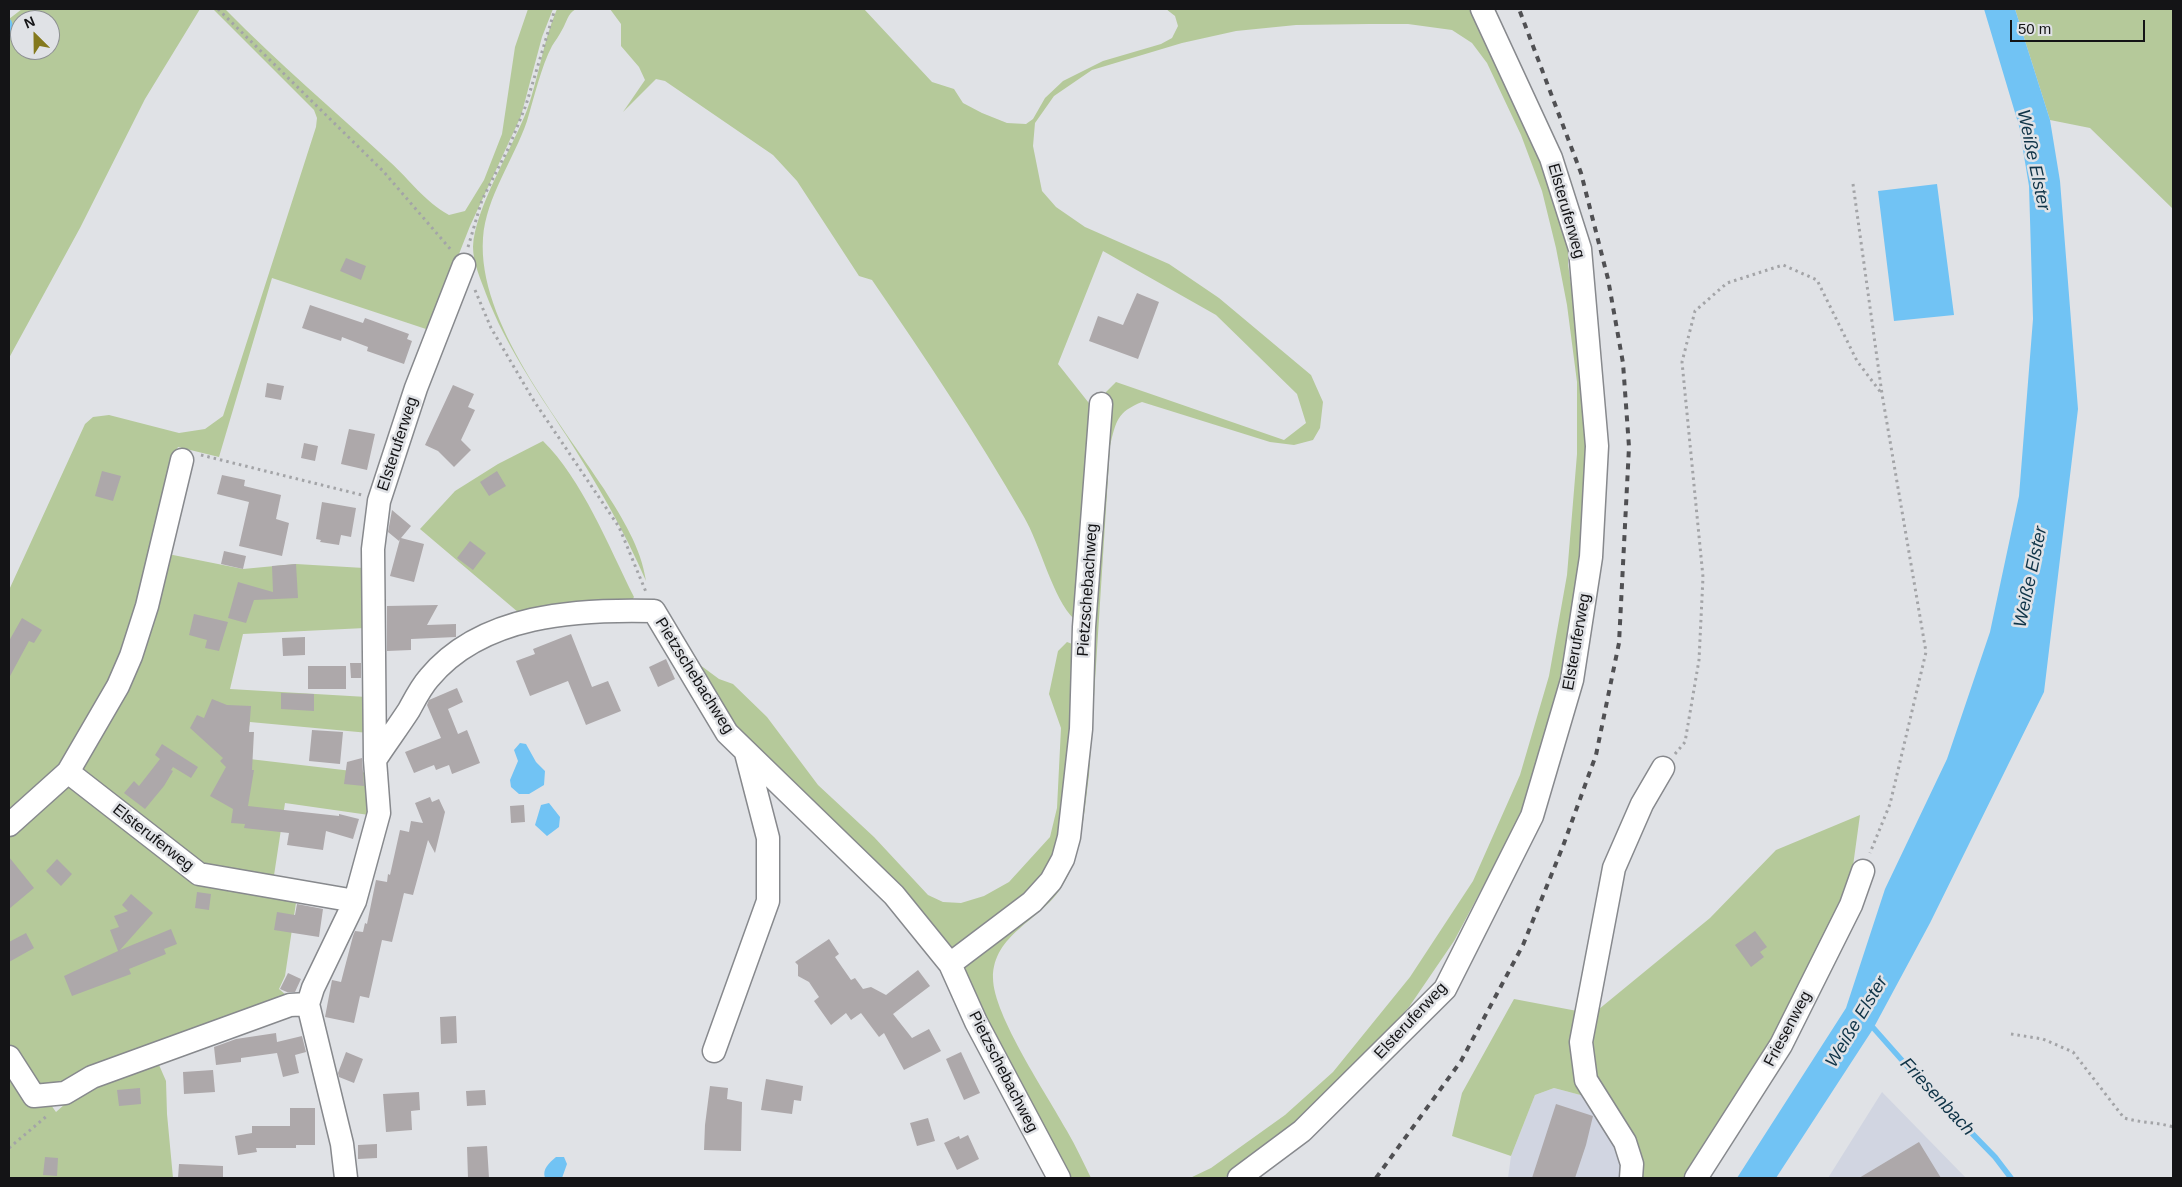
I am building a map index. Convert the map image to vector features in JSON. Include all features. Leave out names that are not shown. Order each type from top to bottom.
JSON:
[{"type":"street","name":"Elsteruferweg","points":[[1239,1178],[1302,1131],[1445,989],[1532,816],[1572,680],[1591,557],[1597,446],[1580,249],[1551,158],[1482,9]]},
{"type":"street","name":"Elsteruferweg","points":[[308,1004],[313,988],[355,900],[378,813],[375,760],[373,549],[379,501],[416,388],[464,265]]},
{"type":"street","name":"Pietzschebachweg","points":[[950,964],[1032,902],[1051,881],[1063,859],[1069,837],[1081,729],[1084,627],[1101,404]]},
{"type":"street","points":[[9,825],[68,772],[118,686],[131,656],[147,606],[182,460]]},
{"type":"street","name":"Pietzschebachweg","points":[[375,760],[428,678],[455,652],[484,635],[506,627],[558,616],[595,611],[654,611],[727,733],[894,895],[950,964],[976,1022],[1059,1178]]},
{"type":"street","points":[[714,1051],[768,901],[768,838],[745,752]]},
{"type":"street","points":[[1632,1171],[1625,1142],[1586,1080],[1581,1042],[1614,868],[1642,804],[1663,768]]},
{"type":"street","name":"Elsteruferweg","points":[[68,772],[199,874],[355,900]]},
{"type":"street","name":"Friesenweg","points":[[1696,1178],[1781,1045],[1851,905],[1863,871]]},
{"type":"street","points":[[9,1057],[34,1096],[65,1093],[92,1077],[290,1005],[308,1004],[342,1144],[346,1178]]},
{"type":"path","points":[[218,9],[383,171],[464,265],[491,328],[534,401],[619,527],[654,611]]},
{"type":"path","points":[[464,265],[482,200],[509,147],[526,105],[555,9]]},
{"type":"path","points":[[1853,184],[1882,394],[1926,652],[1890,804],[1863,871]]},
{"type":"path","points":[[1663,768],[1685,742],[1699,660],[1703,577],[1682,362],[1696,310],[1727,283],[1783,265],[1817,280],[1857,362],[1882,394]]},
{"type":"path","points":[[182,460],[188,455],[194,454],[379,501]]},
{"type":"path","points":[[2011,1034],[2043,1039],[2073,1052],[2124,1118],[2137,1122],[2158,1122],[2173,1127]]},
{"type":"path","points":[[9,1148],[54,1109],[65,1093]]},
{"type":"shaded area","points":[[1554,1088],[1588,1097],[1613,1142],[1624,1173],[1623,1178],[1508,1178],[1511,1156],[1535,1095]]},
{"type":"shaded area","points":[[1882,1092],[1966,1178],[1828,1178]]},
{"type":"green space","points":[[22,9],[200,9],[145,99],[80,228],[9,358],[9,19],[10,60],[60,60],[60,10],[21,10]]},
{"type":"green space","points":[[213,9],[225,9],[286,68],[390,162],[425,197],[449,215],[465,211],[484,180],[502,134],[515,47],[528,9],[553,9],[542,37],[521,116],[470,226],[429,330],[272,278],[219,457],[178,447],[174,455],[129,646],[60,766],[9,816],[9,590],[85,424],[93,417],[109,415],[179,433],[205,429],[223,416],[316,127],[317,118],[314,110]]},
{"type":"green space","points":[[557,9],[576,9],[569,16],[548,54],[522,135],[489,208],[483,238],[485,270],[493,303],[507,336],[545,402],[624,522],[640,556],[646,581],[599,488],[522,367],[503,332],[482,283],[473,253],[475,232],[480,215],[527,110],[548,34]]},
{"type":"green space","points":[[610,9],[864,9],[932,82],[954,89],[963,103],[982,113],[1007,123],[1026,124],[1033,119],[1045,98],[1063,81],[1103,61],[1161,44],[1172,38],[1178,26],[1175,16],[1166,9],[1471,9],[1479,20],[1534,141],[1569,243],[1568,264],[1582,360],[1588,436],[1586,518],[1568,661],[1549,734],[1518,821],[1454,941],[1409,1007],[1315,1110],[1248,1164],[1224,1178],[1190,1178],[1211,1168],[1285,1115],[1333,1072],[1410,977],[1473,881],[1520,775],[1549,676],[1567,575],[1577,454],[1577,382],[1567,305],[1542,191],[1521,135],[1487,63],[1472,43],[1452,30],[1408,24],[1296,25],[1236,31],[1182,43],[1092,70],[1054,96],[1035,123],[1033,146],[1042,191],[1056,207],[1085,227],[1169,264],[1219,298],[1311,375],[1323,402],[1320,428],[1313,440],[1294,445],[1270,442],[1142,402],[1122,414],[1114,430],[1110,446],[1089,775],[1078,848],[1068,875],[1052,900],[1019,929],[1001,950],[995,963],[993,978],[995,994],[1011,1033],[1091,1178],[1066,1178],[965,976],[965,965],[1043,896],[1081,777],[1106,392],[1116,382],[1284,440],[1306,423],[1297,394],[1216,315],[1103,251],[1058,364],[1092,407],[1074,619],[1066,610],[1053,585],[1030,528],[969,426],[872,280],[859,276],[797,181],[773,155],[665,81],[656,79],[623,112],[645,80],[639,67],[621,46],[621,24]]},
{"type":"green space","points":[[2015,9],[2173,9],[2173,209],[2090,128],[2050,120]]},
{"type":"green space","points":[[543,441],[570,474],[594,514],[634,597],[629,605],[525,618],[420,529],[455,491],[498,464]]},
{"type":"green space","points":[[163,553],[243,569],[296,564],[364,568],[365,628],[243,634],[230,689],[367,697],[369,733],[250,722],[241,758],[369,773],[369,815],[285,803],[273,882],[209,871],[77,773]]},
{"type":"green space","points":[[1067,642],[1075,645],[1077,652],[1062,839],[1030,898],[948,951],[725,717],[696,662],[719,679],[733,684],[767,717],[818,785],[874,837],[928,895],[943,902],[961,903],[984,896],[1009,882],[1050,837],[1057,808],[1061,728],[1049,694],[1058,651]]},
{"type":"green space","points":[[71,784],[166,858],[297,896],[285,976],[279,989],[292,1000],[46,1089],[33,1086],[9,1047],[9,832]]},
{"type":"green space","points":[[1860,815],[1849,895],[1779,1029],[1690,1178],[1638,1178],[1588,1097],[1554,1088],[1535,1095],[1511,1156],[1452,1136],[1462,1093],[1514,999],[1593,1014],[1710,918],[1776,850]]},
{"type":"green space","points":[[156,1058],[166,1081],[173,1178],[9,1178],[9,1067],[51,1105],[56,1112],[91,1081]]},
{"type":"water","name":"Weiße Elster","points":[[1984,9],[2015,9],[2050,120],[2060,181],[2078,409],[2044,692],[1930,923],[1873,1029],[1776,1178],[1737,1178],[1846,1008],[1885,889],[1947,759],[1990,632],[2019,496],[2033,319],[2029,186],[2019,126]]},
{"type":"water","points":[[1937,184],[1954,315],[1894,321],[1878,191]]},
{"type":"water","points":[[520,743],[526,744],[536,762],[545,771],[544,785],[529,794],[519,794],[511,787],[510,780],[518,761],[514,750]]},
{"type":"water","points":[[549,803],[560,817],[559,827],[547,836],[535,825],[541,805]]},
{"type":"water","points":[[556,1157],[564,1157],[567,1164],[562,1178],[545,1178],[545,1169]]},
{"type":"building","points":[[346,258],[366,266],[361,280],[340,271]]},
{"type":"building","points":[[1137,293],[1159,302],[1138,359],[1089,341],[1098,316],[1123,325]]},
{"type":"building","points":[[310,305],[363,323],[365,318],[409,334],[407,339],[412,341],[404,364],[367,351],[368,347],[342,337],[341,341],[302,328]]},
{"type":"building","points":[[267,383],[284,386],[281,400],[265,397]]},
{"type":"building","points":[[453,385],[474,394],[468,407],[475,410],[461,440],[471,450],[454,467],[438,451],[425,445]]},
{"type":"building","points":[[349,429],[375,434],[367,470],[341,464]]},
{"type":"building","points":[[304,443],[318,446],[315,461],[301,458]]},
{"type":"building","points":[[102,471],[121,476],[113,501],[95,496]]},
{"type":"building","points":[[497,471],[506,486],[489,496],[480,482]]},
{"type":"building","points":[[222,475],[245,480],[244,486],[281,495],[276,519],[289,523],[282,556],[239,546],[249,502],[217,494]]},
{"type":"building","points":[[322,502],[356,508],[351,537],[341,535],[339,545],[320,542],[321,540],[316,539]]},
{"type":"building","points":[[392,510],[411,526],[401,538],[424,544],[414,582],[390,576],[400,539],[399,541],[388,532]]},
{"type":"building","points":[[470,541],[486,553],[473,570],[457,558]]},
{"type":"building","points":[[224,551],[246,556],[243,569],[221,564]]},
{"type":"building","points":[[296,564],[298,598],[254,600],[246,623],[228,618],[238,582],[273,592],[272,566]]},
{"type":"building","points":[[438,605],[427,625],[456,624],[456,637],[411,639],[411,650],[387,651],[387,606]]},
{"type":"building","points":[[194,614],[228,622],[219,651],[205,648],[207,640],[189,635]]},
{"type":"building","points":[[22,618],[42,630],[34,643],[29,641],[9,678],[9,641]]},
{"type":"building","points":[[571,634],[592,687],[608,681],[621,711],[586,725],[568,681],[530,696],[516,661],[535,654],[533,649]]},
{"type":"building","points":[[305,637],[305,655],[283,656],[282,638]]},
{"type":"building","points":[[666,659],[675,679],[658,687],[649,667]]},
{"type":"building","points":[[350,663],[361,663],[361,678],[351,678]]},
{"type":"building","points":[[308,666],[346,666],[346,689],[308,689]]},
{"type":"building","points":[[457,688],[463,702],[448,709],[458,734],[467,730],[480,763],[452,774],[449,765],[436,770],[434,765],[414,773],[405,752],[441,738],[427,705],[429,700]]},
{"type":"building","points":[[281,693],[314,694],[314,711],[281,709]]},
{"type":"building","points":[[212,699],[227,705],[251,706],[249,732],[254,732],[252,770],[254,770],[248,806],[339,816],[339,814],[359,819],[353,839],[326,831],[323,850],[287,845],[289,833],[244,828],[245,824],[231,823],[233,809],[210,796],[226,767],[220,761],[223,758],[190,728],[197,715],[204,718]]},
{"type":"building","points":[[312,730],[343,732],[340,764],[309,761]]},
{"type":"building","points":[[162,744],[198,767],[191,778],[173,767],[171,770],[173,771],[164,786],[145,809],[124,793],[134,781],[139,786],[160,759],[155,755]]},
{"type":"building","points":[[362,758],[364,786],[344,784],[347,762]]},
{"type":"building","points":[[430,797],[432,802],[439,799],[445,812],[435,853],[428,840],[413,895],[404,893],[392,942],[382,940],[369,998],[360,996],[354,1023],[325,1017],[332,980],[341,982],[355,931],[363,932],[365,923],[367,924],[376,880],[387,882],[400,830],[409,832],[411,821],[423,823],[415,803]]},
{"type":"building","points":[[524,805],[525,822],[511,823],[510,806]]},
{"type":"building","points":[[9,857],[34,888],[9,909]]},
{"type":"building","points":[[57,859],[72,874],[61,886],[46,871]]},
{"type":"building","points":[[197,892],[211,894],[209,910],[195,908]]},
{"type":"building","points":[[131,894],[153,913],[120,950],[171,929],[177,944],[164,949],[166,954],[129,969],[131,974],[72,996],[64,976],[118,951],[110,930],[119,927],[114,916],[128,911],[122,905]]},
{"type":"building","points":[[297,904],[323,909],[319,937],[274,930],[277,912],[295,915]]},
{"type":"building","points":[[1755,931],[1767,947],[1760,952],[1764,957],[1751,967],[1735,945]]},
{"type":"building","points":[[26,933],[34,948],[9,962],[9,942]]},
{"type":"building","points":[[829,939],[839,954],[835,957],[851,980],[855,978],[863,989],[871,987],[886,995],[918,970],[930,986],[893,1014],[912,1038],[929,1029],[941,1051],[904,1070],[884,1033],[879,1037],[861,1013],[851,1020],[846,1013],[831,1025],[814,1001],[819,997],[809,982],[798,976],[798,965],[795,962]]},
{"type":"building","points":[[288,973],[301,979],[295,992],[287,992],[280,989]]},
{"type":"building","points":[[456,1016],[457,1043],[441,1044],[440,1017]]},
{"type":"building","points":[[276,1033],[277,1042],[302,1036],[306,1052],[295,1055],[299,1073],[283,1077],[277,1053],[241,1058],[241,1062],[216,1065],[214,1047],[236,1039]]},
{"type":"building","points":[[346,1052],[363,1059],[354,1083],[339,1077],[338,1073]]},
{"type":"building","points":[[961,1052],[980,1093],[964,1100],[946,1059]]},
{"type":"building","points":[[213,1070],[215,1092],[184,1094],[183,1072]]},
{"type":"building","points":[[766,1079],[803,1086],[801,1101],[794,1100],[792,1114],[761,1110]]},
{"type":"building","points":[[710,1086],[728,1088],[727,1099],[742,1102],[741,1151],[704,1150]]},
{"type":"building","points":[[140,1088],[141,1104],[119,1106],[117,1090]]},
{"type":"building","points":[[485,1090],[486,1105],[467,1106],[466,1091]]},
{"type":"building","points":[[419,1092],[420,1110],[411,1111],[412,1130],[386,1132],[383,1094]]},
{"type":"building","points":[[1556,1104],[1593,1116],[1586,1145],[1575,1178],[1532,1178]]},
{"type":"building","points":[[290,1108],[315,1108],[315,1145],[296,1145],[296,1148],[256,1148],[257,1152],[238,1155],[235,1136],[252,1133],[252,1126],[290,1126]]},
{"type":"building","points":[[928,1118],[935,1141],[917,1146],[910,1123]]},
{"type":"building","points":[[968,1135],[979,1159],[957,1170],[944,1143],[959,1136],[960,1139]]},
{"type":"building","points":[[1919,1142],[1941,1178],[1859,1178]]},
{"type":"building","points":[[377,1144],[377,1158],[358,1159],[358,1145]]},
{"type":"building","points":[[487,1146],[489,1178],[468,1178],[467,1147]]},
{"type":"building","points":[[45,1157],[58,1158],[57,1176],[43,1175]]},
{"type":"building","points":[[179,1164],[223,1166],[223,1178],[178,1178]]},
{"type":"waterway","points":[[9,22],[11,28],[9,35]]},
{"type":"waterway","name":"Friesenbach","points":[[1869,1023],[1915,1075],[1995,1157],[2011,1178]]},
{"type":"railway","points":[[1376,1178],[1461,1061],[1523,945],[1563,846],[1596,755],[1619,643],[1629,447],[1623,363],[1608,279],[1581,173],[1519,9]]}]
